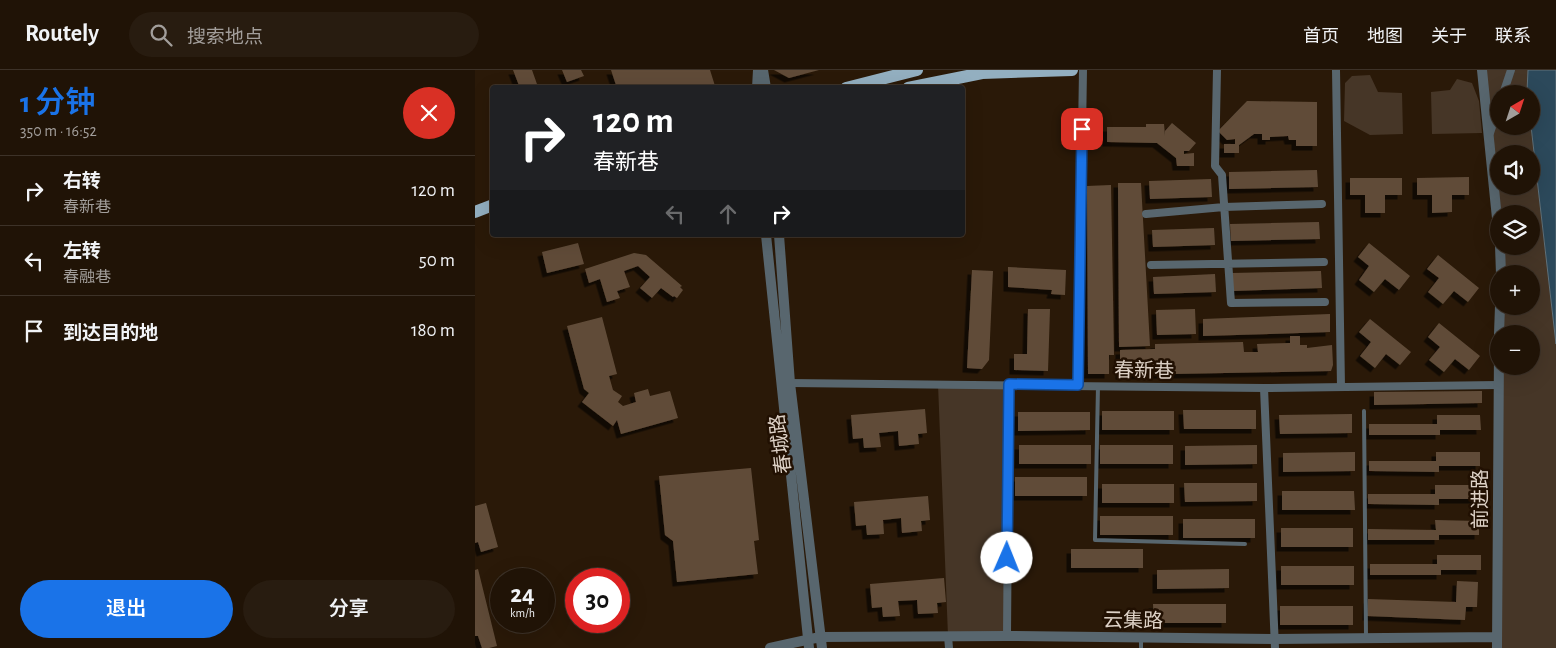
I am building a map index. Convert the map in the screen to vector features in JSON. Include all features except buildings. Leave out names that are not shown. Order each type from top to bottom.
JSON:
[{"type":"main road","points":[[858,85],[917,70]]},
{"type":"main road","points":[[923,85],[982,73],[1072,70]]},
{"type":"main road","points":[[475,212],[490,206]]},
{"type":"main road","points":[[475,220],[490,215]]},
{"type":"street","points":[[757,70],[757,85]]},
{"type":"street","points":[[763,70],[766,85]]},
{"type":"street","points":[[1078,385],[1083,70]]},
{"type":"street","points":[[1217,70],[1215,166],[1222,175],[1231,304],[1325,302]]},
{"type":"street","points":[[1336,70],[1341,387]]},
{"type":"street","points":[[1482,70],[1496,205]]},
{"type":"street","points":[[1506,85],[1511,70]]},
{"type":"street","points":[[1146,214],[1224,207],[1322,204]]},
{"type":"street","name":"春城路","points":[[766,237],[808,643]]},
{"type":"street","name":"春城路","points":[[779,237],[790,383],[822,648]]},
{"type":"street","points":[[1151,265],[1324,262]]},
{"type":"street","name":"前进路","points":[[1497,643],[1498,375]]},
{"type":"street","name":"春新巷","points":[[790,383],[1264,388],[1497,385]]},
{"type":"street","points":[[1007,636],[1009,384]]},
{"type":"street","points":[[1264,388],[1275,644]]},
{"type":"street","points":[[948,636],[949,648]]},
{"type":"street","name":"云集路","points":[[770,648],[808,643],[820,637],[948,636],[1007,636],[1141,643],[1275,644],[1366,638],[1497,643]]},
{"type":"lane","points":[[1098,386],[1095,540],[1245,544]]},
{"type":"lane","points":[[1364,411],[1366,638]]},
{"type":"shaded area","points":[[1482,70],[1528,70],[1527,85],[1490,85],[1490,135],[1532,135],[1533,145],[1491,145]]},
{"type":"shaded area","points":[[1370,75],[1378,92],[1402,93],[1403,134],[1370,135],[1344,121],[1345,83],[1352,76]]},
{"type":"shaded area","points":[[1457,79],[1472,83],[1479,101],[1482,133],[1432,134],[1431,92],[1450,90]]},
{"type":"shaded area","points":[[1497,195],[1539,195],[1556,344],[1556,648],[1497,648],[1499,375],[1540,375],[1540,325],[1499,325],[1500,315],[1540,315],[1540,265],[1501,265],[1500,255],[1540,255],[1540,205],[1498,205]]},
{"type":"shaded area","points":[[938,384],[1009,384],[1007,636],[948,636]]},
{"type":"water","points":[[1528,70],[1556,70],[1556,344],[1539,195],[1540,145],[1533,145],[1532,135],[1540,135],[1540,85],[1527,85]]},
{"type":"route","points":[[1007,558],[1009,384],[1078,385],[1082,129]]}]
